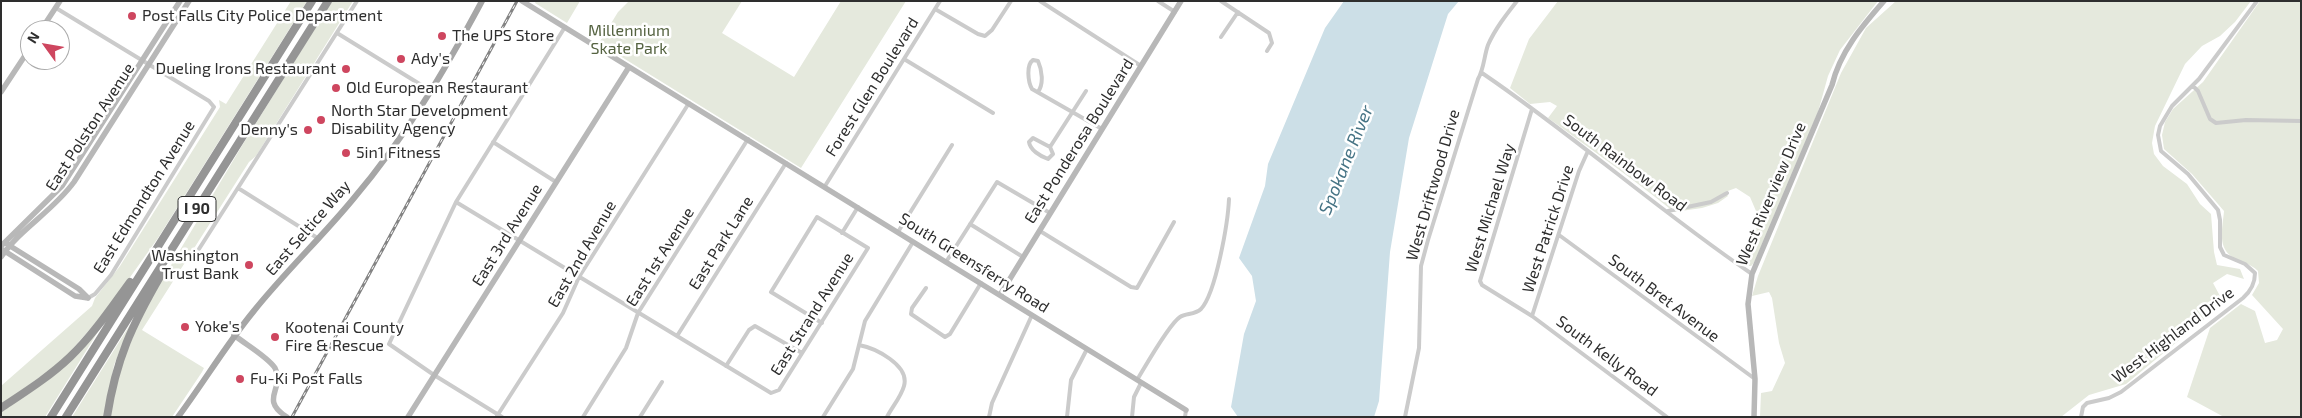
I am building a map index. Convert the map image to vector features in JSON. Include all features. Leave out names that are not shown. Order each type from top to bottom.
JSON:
[{"type":"highway","name":"I 90","points":[[51,417],[312,1]]},
{"type":"highway","name":"I 90","points":[[66,417],[328,1]]},
{"type":"highway","points":[[107,417],[113,380],[128,336],[229,157]]},
{"type":"highway","points":[[1,408],[52,373],[77,350],[101,322],[168,230]]},
{"type":"main road","name":"East Seltice Way","points":[[178,417],[234,335],[319,239],[376,170],[431,91],[482,1]]},
{"type":"street","points":[[48,20],[60,1]]},
{"type":"street","name":"East Polston Avenue","points":[[2,248],[62,186],[180,1]]},
{"type":"street","name":"East Polston Avenue","points":[[2,248],[11,246],[69,190],[188,1]]},
{"type":"street","points":[[199,249],[357,1]]},
{"type":"street","name":"South Greensferry Road","points":[[522,1],[1139,381],[1186,414]]},
{"type":"street","name":"Forest Glen Boulevard","points":[[825,186],[940,1]]},
{"type":"street","points":[[935,9],[978,34],[985,36],[992,30],[1011,1]]},
{"type":"street","points":[[1040,1],[1141,66]]},
{"type":"street","points":[[1158,1],[1174,12]]},
{"type":"street","name":"East Ponderosa Boulevard","points":[[1000,295],[1181,1]]},
{"type":"street","points":[[1221,1],[1269,33],[1272,43],[1267,51]]},
{"type":"street","name":"West Driftwood Drive","points":[[1405,417],[1419,348],[1421,266],[1452,161],[1478,79],[1482,73],[1488,46],[1494,33],[1517,1]]},
{"type":"street","name":"West Riverview Drive","points":[[1754,417],[1755,379],[1748,304],[1752,274],[1831,88],[1840,62],[1860,27],[1884,1]]},
{"type":"street","name":"West Highland Drive","points":[[2081,417],[2083,407],[2088,403],[2109,398],[2132,384],[2243,298],[2255,281],[2255,273],[2245,264],[2224,255],[2219,239],[2220,220],[2218,210],[2188,174],[2161,151],[2158,135],[2165,115],[2194,86],[2256,1]]},
{"type":"street","points":[[56,8],[149,64]]},
{"type":"street","points":[[1221,37],[1238,12]]},
{"type":"street","points":[[499,416],[389,344],[456,202],[565,27]]},
{"type":"street","points":[[338,33],[431,91]]},
{"type":"street","points":[[904,59],[993,113]]},
{"type":"street","points":[[1038,92],[1042,85],[1040,67],[1038,61],[1033,60],[1029,66],[1032,89],[1102,129]]},
{"type":"street","points":[[1,92],[20,63]]},
{"type":"street","name":"East Edmondton Avenue","points":[[88,298],[95,294],[110,275],[213,111],[213,104],[149,64]]},
{"type":"street","name":"East 3rd Avenue","points":[[408,417],[629,67]]},
{"type":"street","name":"South Rainbow Road","points":[[1482,73],[1752,274]]},
{"type":"street","points":[[2194,86],[2201,96],[2210,119],[2216,123],[2246,120],[2301,121]]},
{"type":"street","points":[[1050,147],[1086,91]]},
{"type":"street","name":"East 2nd Avenue","points":[[499,416],[563,313],[579,277],[689,103]]},
{"type":"street","name":"West Michael Way","points":[[1532,109],[1480,281],[1482,285],[1532,316]]},
{"type":"street","points":[[1033,138],[1050,147],[1053,154],[1048,159],[1031,149],[1029,142],[1033,138]]},
{"type":"street","name":"East 1st Avenue","points":[[583,417],[626,348],[638,313],[748,139]]},
{"type":"street","points":[[492,142],[556,182]]},
{"type":"street","points":[[898,232],[952,145]]},
{"type":"street","name":"West Patrick Drive","points":[[1532,316],[1579,171],[1588,151]]},
{"type":"street","name":"East Park Lane","points":[[677,336],[786,163]]},
{"type":"street","points":[[946,262],[997,182],[1050,213]]},
{"type":"street","points":[[238,188],[319,239]]},
{"type":"street","points":[[1668,212],[1711,202],[1727,193]]},
{"type":"street","points":[[1132,417],[1132,401],[1139,381],[1178,318],[1198,312],[1204,305],[1220,256],[1228,219],[1229,199]]},
{"type":"street","points":[[456,202],[726,366],[749,330],[755,326],[802,353]]},
{"type":"street","name":"East Strand Avenue","points":[[726,366],[768,392],[779,390],[868,248],[842,233],[858,207]]},
{"type":"street","points":[[822,323],[771,292],[817,216],[842,233]]},
{"type":"street","points":[[1040,231],[1131,287],[1137,288],[1174,222]]},
{"type":"street","points":[[970,224],[1023,257]]},
{"type":"street","name":"South Bret Avenue","points":[[1559,234],[1755,379]]},
{"type":"street","points":[[823,417],[853,369],[865,321],[913,242]]},
{"type":"street","points":[[11,246],[80,289],[88,298]]},
{"type":"street","points":[[2,248],[75,296],[88,298]]},
{"type":"street","points":[[926,288],[912,308],[911,314],[946,337],[950,334],[981,283]]},
{"type":"street","points":[[989,417],[992,403],[1032,315]]},
{"type":"street","name":"South Kelly Road","points":[[1532,316],[1667,417]]},
{"type":"street","points":[[234,335],[274,367],[278,378],[273,402],[278,411],[287,417]]},
{"type":"street","points":[[859,345],[876,351],[898,365],[903,371],[905,384],[887,417]]},
{"type":"street","points":[[1067,417],[1071,380],[1087,349]]},
{"type":"street","points":[[640,417],[662,382]]},
{"type":"green space","points":[[291,1],[307,1],[158,238],[106,311],[61,362],[1,405],[1,386],[92,306],[95,298],[120,266],[220,107],[219,100],[226,104]]},
{"type":"green space","points":[[332,1],[353,1],[256,156],[249,162],[142,330],[204,368],[202,372],[172,417],[110,417],[115,382],[142,314],[243,144]]},
{"type":"green space","points":[[536,1],[580,1],[567,23],[535,3]]},
{"type":"green space","name":"Millennium Skate Park","points":[[629,1],[742,1],[722,33],[794,77],[841,1],[906,1],[801,168],[599,43],[618,12]]},
{"type":"green space","points":[[1558,1],[1878,1],[1840,50],[1828,76],[1818,112],[1754,263],[1751,266],[1746,266],[1759,218],[1750,197],[1736,188],[1725,192],[1728,196],[1718,203],[1702,208],[1674,212],[1548,118],[1557,106],[1550,102],[1530,104],[1510,88],[1529,39]]},
{"type":"green space","points":[[1896,1],[2251,1],[2235,22],[2220,36],[2202,46],[2185,64],[2155,126],[2152,143],[2154,154],[2163,166],[2187,184],[2200,204],[2211,214],[2217,265],[2240,269],[2244,279],[2227,274],[2213,283],[2220,296],[2213,312],[2126,384],[2089,395],[2061,417],[1760,417],[1761,393],[1772,391],[1785,363],[1779,343],[1772,298],[1769,292],[1752,296],[1758,276],[1841,73],[1866,28]]},
{"type":"green space","points":[[2260,1],[2301,1],[2301,417],[2224,417],[2187,397],[2210,328],[2241,304],[2255,311],[2265,343],[2277,340],[2283,329],[2252,295],[2259,283],[2258,271],[2231,256],[2224,247],[2222,235],[2224,211],[2192,174],[2164,149],[2162,135],[2165,122],[2173,109],[2203,82]]},
{"type":"green space","points":[[131,323],[114,365],[105,417],[72,417]]},
{"type":"green space","points":[[101,327],[45,417],[1,417],[1,411]]},
{"type":"water","name":"Spokane River","points":[[1344,1],[1459,1],[1448,14],[1409,138],[1390,252],[1379,401],[1374,417],[1238,417],[1231,407],[1244,334],[1256,301],[1252,276],[1239,258],[1265,186],[1268,164],[1325,28]]},
{"type":"railway","points":[[292,417],[517,1]]},
{"type":"place","name":"Post Falls City Police Department","points":[[132,16]]},
{"type":"place","name":"The UPS Store","points":[[442,36]]},
{"type":"place","name":"Ady's","points":[[401,59]]},
{"type":"place","name":"Dueling Irons Restaurant","points":[[346,69]]},
{"type":"place","name":"Old European Restaurant","points":[[336,88]]},
{"type":"place","name":"North Star Development Disability Agency","points":[[321,120]]},
{"type":"place","name":"Denny's","points":[[308,130]]},
{"type":"place","name":"5in1 Fitness","points":[[346,153]]},
{"type":"place","name":"Washington Trust Bank","points":[[249,265]]},
{"type":"place","name":"Yoke's","points":[[185,327]]},
{"type":"place","name":"Kootenai County Fire & Rescue","points":[[275,337]]},
{"type":"place","name":"Fu-Ki Post Falls","points":[[240,379]]}]
